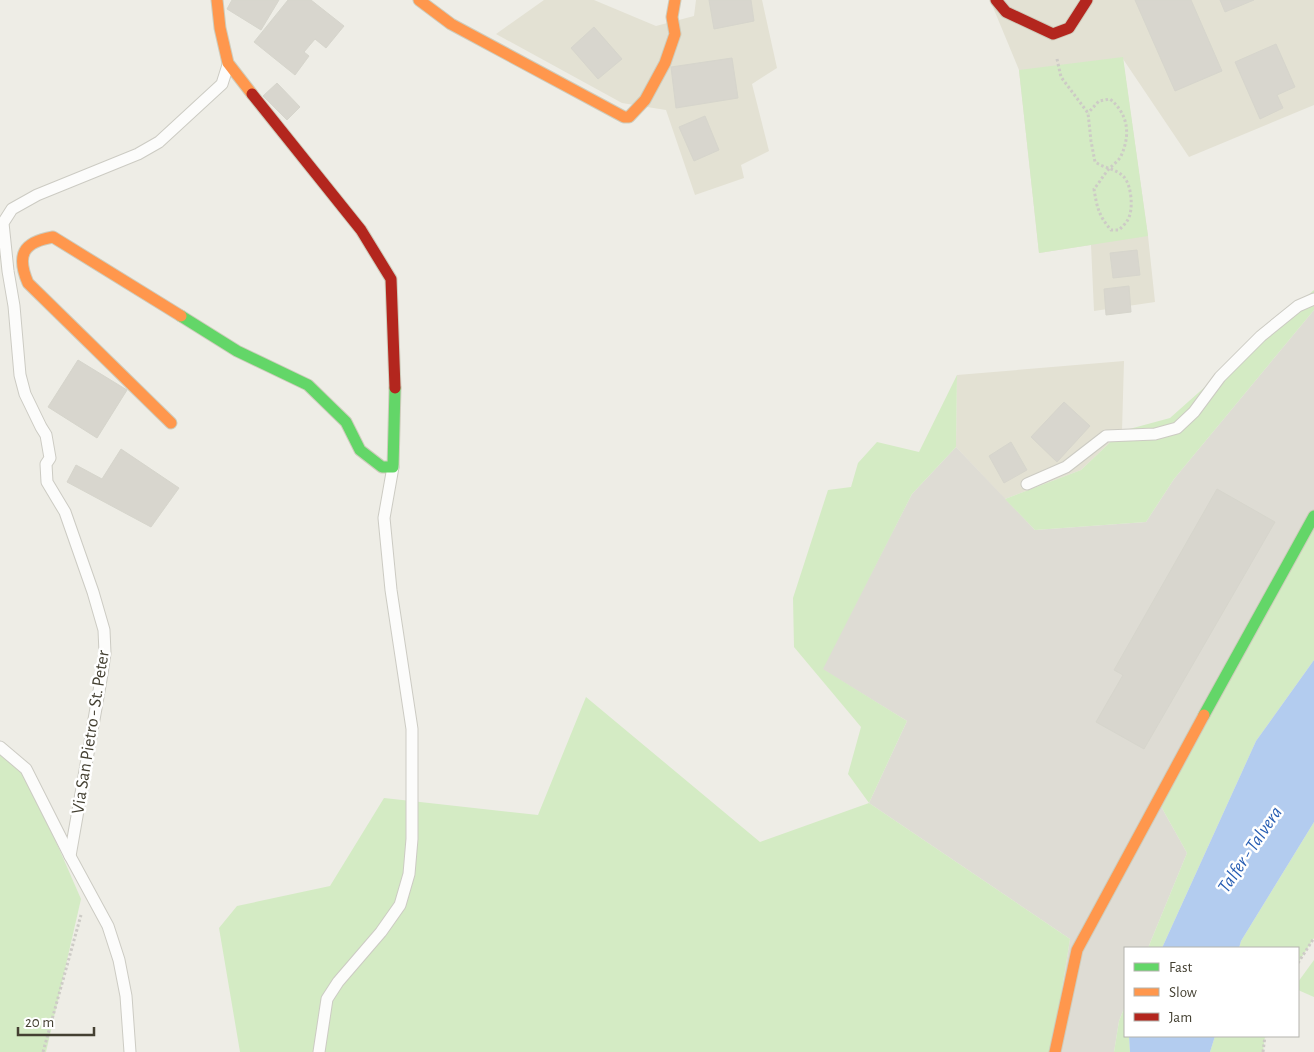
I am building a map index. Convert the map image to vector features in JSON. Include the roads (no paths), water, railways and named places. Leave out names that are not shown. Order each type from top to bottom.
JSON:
[{"type":"street","points":[[172,423],[28,283],[22,270],[24,251],[34,241],[53,237],[237,351],[308,385],[346,422],[360,450],[382,467],[393,467],[395,367],[391,279],[361,230],[228,64],[220,28],[217,0]]},
{"type":"street","points":[[419,0],[460,28],[614,113],[629,116],[645,100],[665,63],[675,34],[672,17],[675,0]]},
{"type":"street","points":[[996,0],[1012,16],[1053,34],[1069,28],[1087,0]]},
{"type":"street","points":[[1055,1052],[1077,950],[1242,644],[1314,516]]},
{"type":"lane","name":"Via San Pietro - St. Peter","points":[[70,856],[102,674],[105,653],[104,630],[65,512],[47,482],[46,464],[50,458],[46,435],[25,394],[20,375],[14,306],[3,223],[12,209],[37,195],[138,154],[160,142],[222,84],[228,64]]},
{"type":"lane","points":[[8,271],[22,270]]},
{"type":"lane","points":[[1027,484],[1066,467],[1106,436],[1155,434],[1177,428],[1194,412],[1220,377],[1261,336],[1298,306],[1314,299]]},
{"type":"lane","points":[[319,1052],[327,999],[338,982],[381,932],[400,905],[409,874],[412,839],[412,729],[391,590],[384,518],[393,467]]},
{"type":"lane","points":[[0,746],[26,768],[108,926],[119,960],[126,996],[130,1052]]},
{"type":"water","name":"Talfer - Talvera","points":[[1314,660],[1314,822],[1241,941],[1239,947],[1162,947],[1256,741]]},
{"type":"water","points":[[1129,1037],[1215,1037],[1210,1052],[1130,1052]]}]
